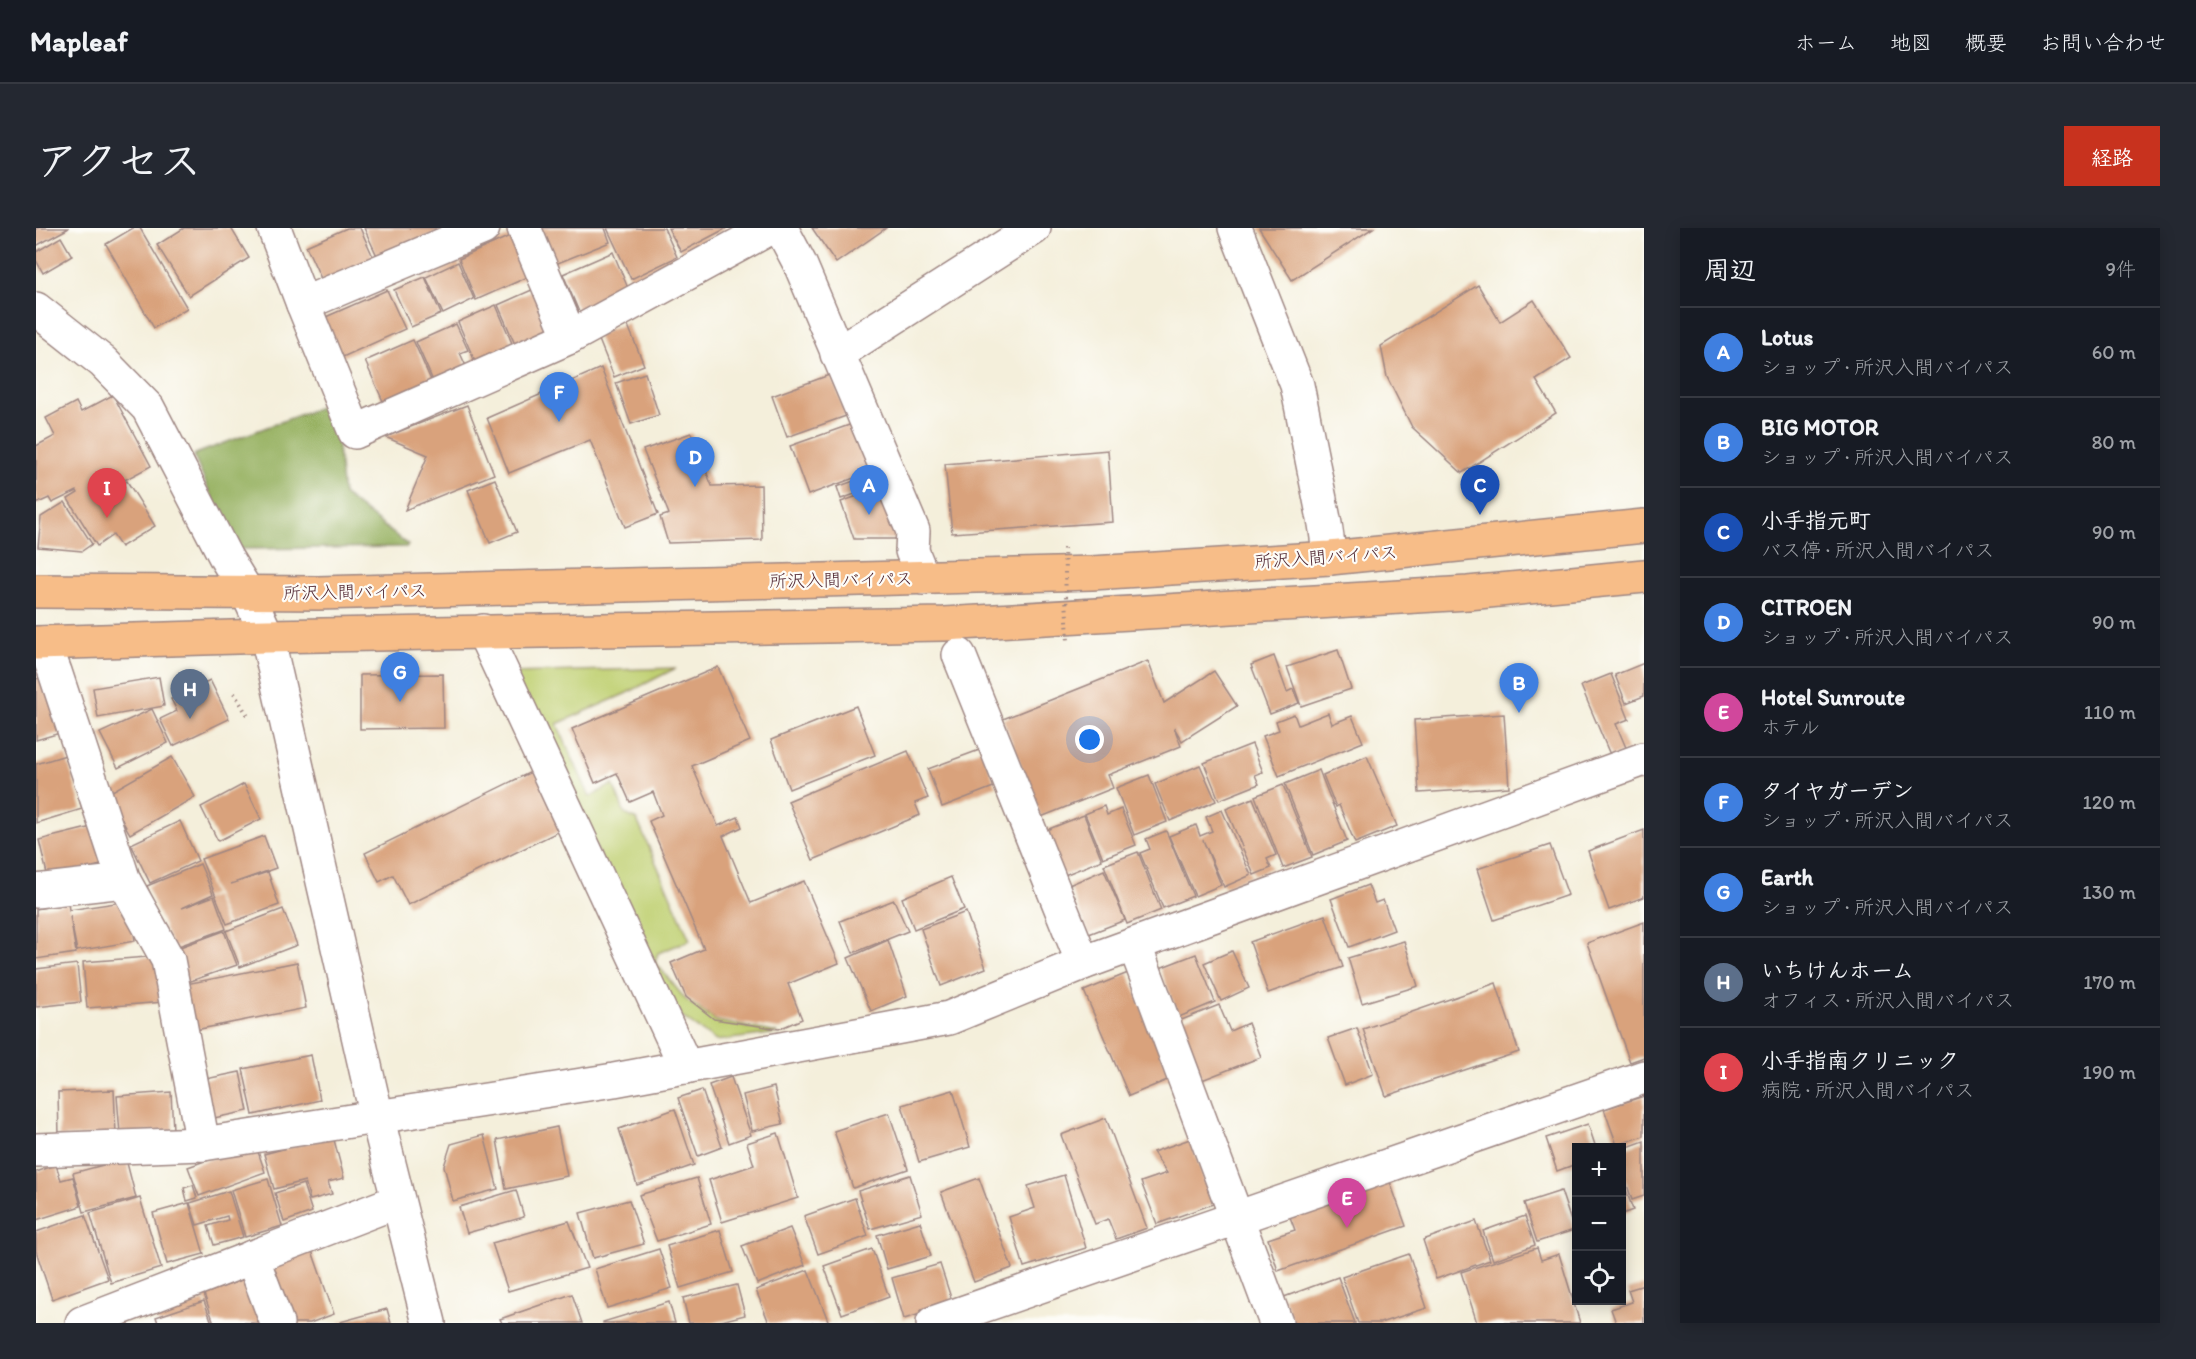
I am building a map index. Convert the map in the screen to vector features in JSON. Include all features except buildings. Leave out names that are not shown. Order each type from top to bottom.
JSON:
[{"type":"highway","name":"所沢入間バイパス","points":[[36,591],[248,594],[1092,573],[1330,558],[1644,526]]},
{"type":"highway","points":[[40,643],[483,631],[944,624],[1468,592],[1644,576]]},
{"type":"street","points":[[274,228],[355,432],[570,337],[770,228]]},
{"type":"street","points":[[303,304],[483,228]]},
{"type":"street","points":[[524,228],[570,337]]},
{"type":"street","points":[[781,228],[800,264],[913,531],[912,551],[923,578]]},
{"type":"street","points":[[837,354],[1034,228]]},
{"type":"street","points":[[1235,228],[1296,385],[1330,558]]},
{"type":"street","points":[[36,309],[103,362],[148,408],[226,558],[248,594],[267,636],[377,1116],[429,1323]]},
{"type":"street","points":[[483,631],[686,1067]]},
{"type":"street","points":[[40,643],[55,672],[124,881],[168,960],[203,1144]]},
{"type":"street","points":[[959,656],[1083,963]]},
{"type":"street","points":[[36,1150],[203,1144],[686,1067],[949,1018],[1083,963],[1644,759]]},
{"type":"street","points":[[36,891],[124,881]]},
{"type":"street","points":[[1135,946],[1276,1323]]},
{"type":"street","points":[[933,1323],[1644,1077]]},
{"type":"street","points":[[82,1323],[145,1312],[252,1257],[398,1200]]},
{"type":"street","points":[[252,1257],[277,1323]]},
{"type":"path","points":[[1064,548],[1068,643]]},
{"type":"green space","points":[[331,403],[334,411],[343,494],[408,545],[407,547],[240,549],[234,547],[194,457],[195,454]]},
{"type":"green space","points":[[676,668],[557,724],[590,797],[613,784],[625,814],[637,820],[690,940],[658,953],[655,962],[686,1000],[716,1021],[777,1033],[716,1041],[672,1010],[513,673]]},
{"type":"place","name":"タイヤガーデン","points":[[559,422]]},
{"type":"place","name":"CITROEN","points":[[695,487]]},
{"type":"place","name":"Lotus","points":[[869,515]]},
{"type":"place","name":"小手指元町","points":[[1480,515]]},
{"type":"place","name":"小手指南クリニック","points":[[107,518]]},
{"type":"place","name":"Earth","points":[[400,702]]},
{"type":"place","name":"BIG MOTOR","points":[[1519,713]]},
{"type":"place","name":"いちけんホーム","points":[[190,719]]},
{"type":"place","name":"Hotel Sunroute","points":[[1347,1228]]}]
